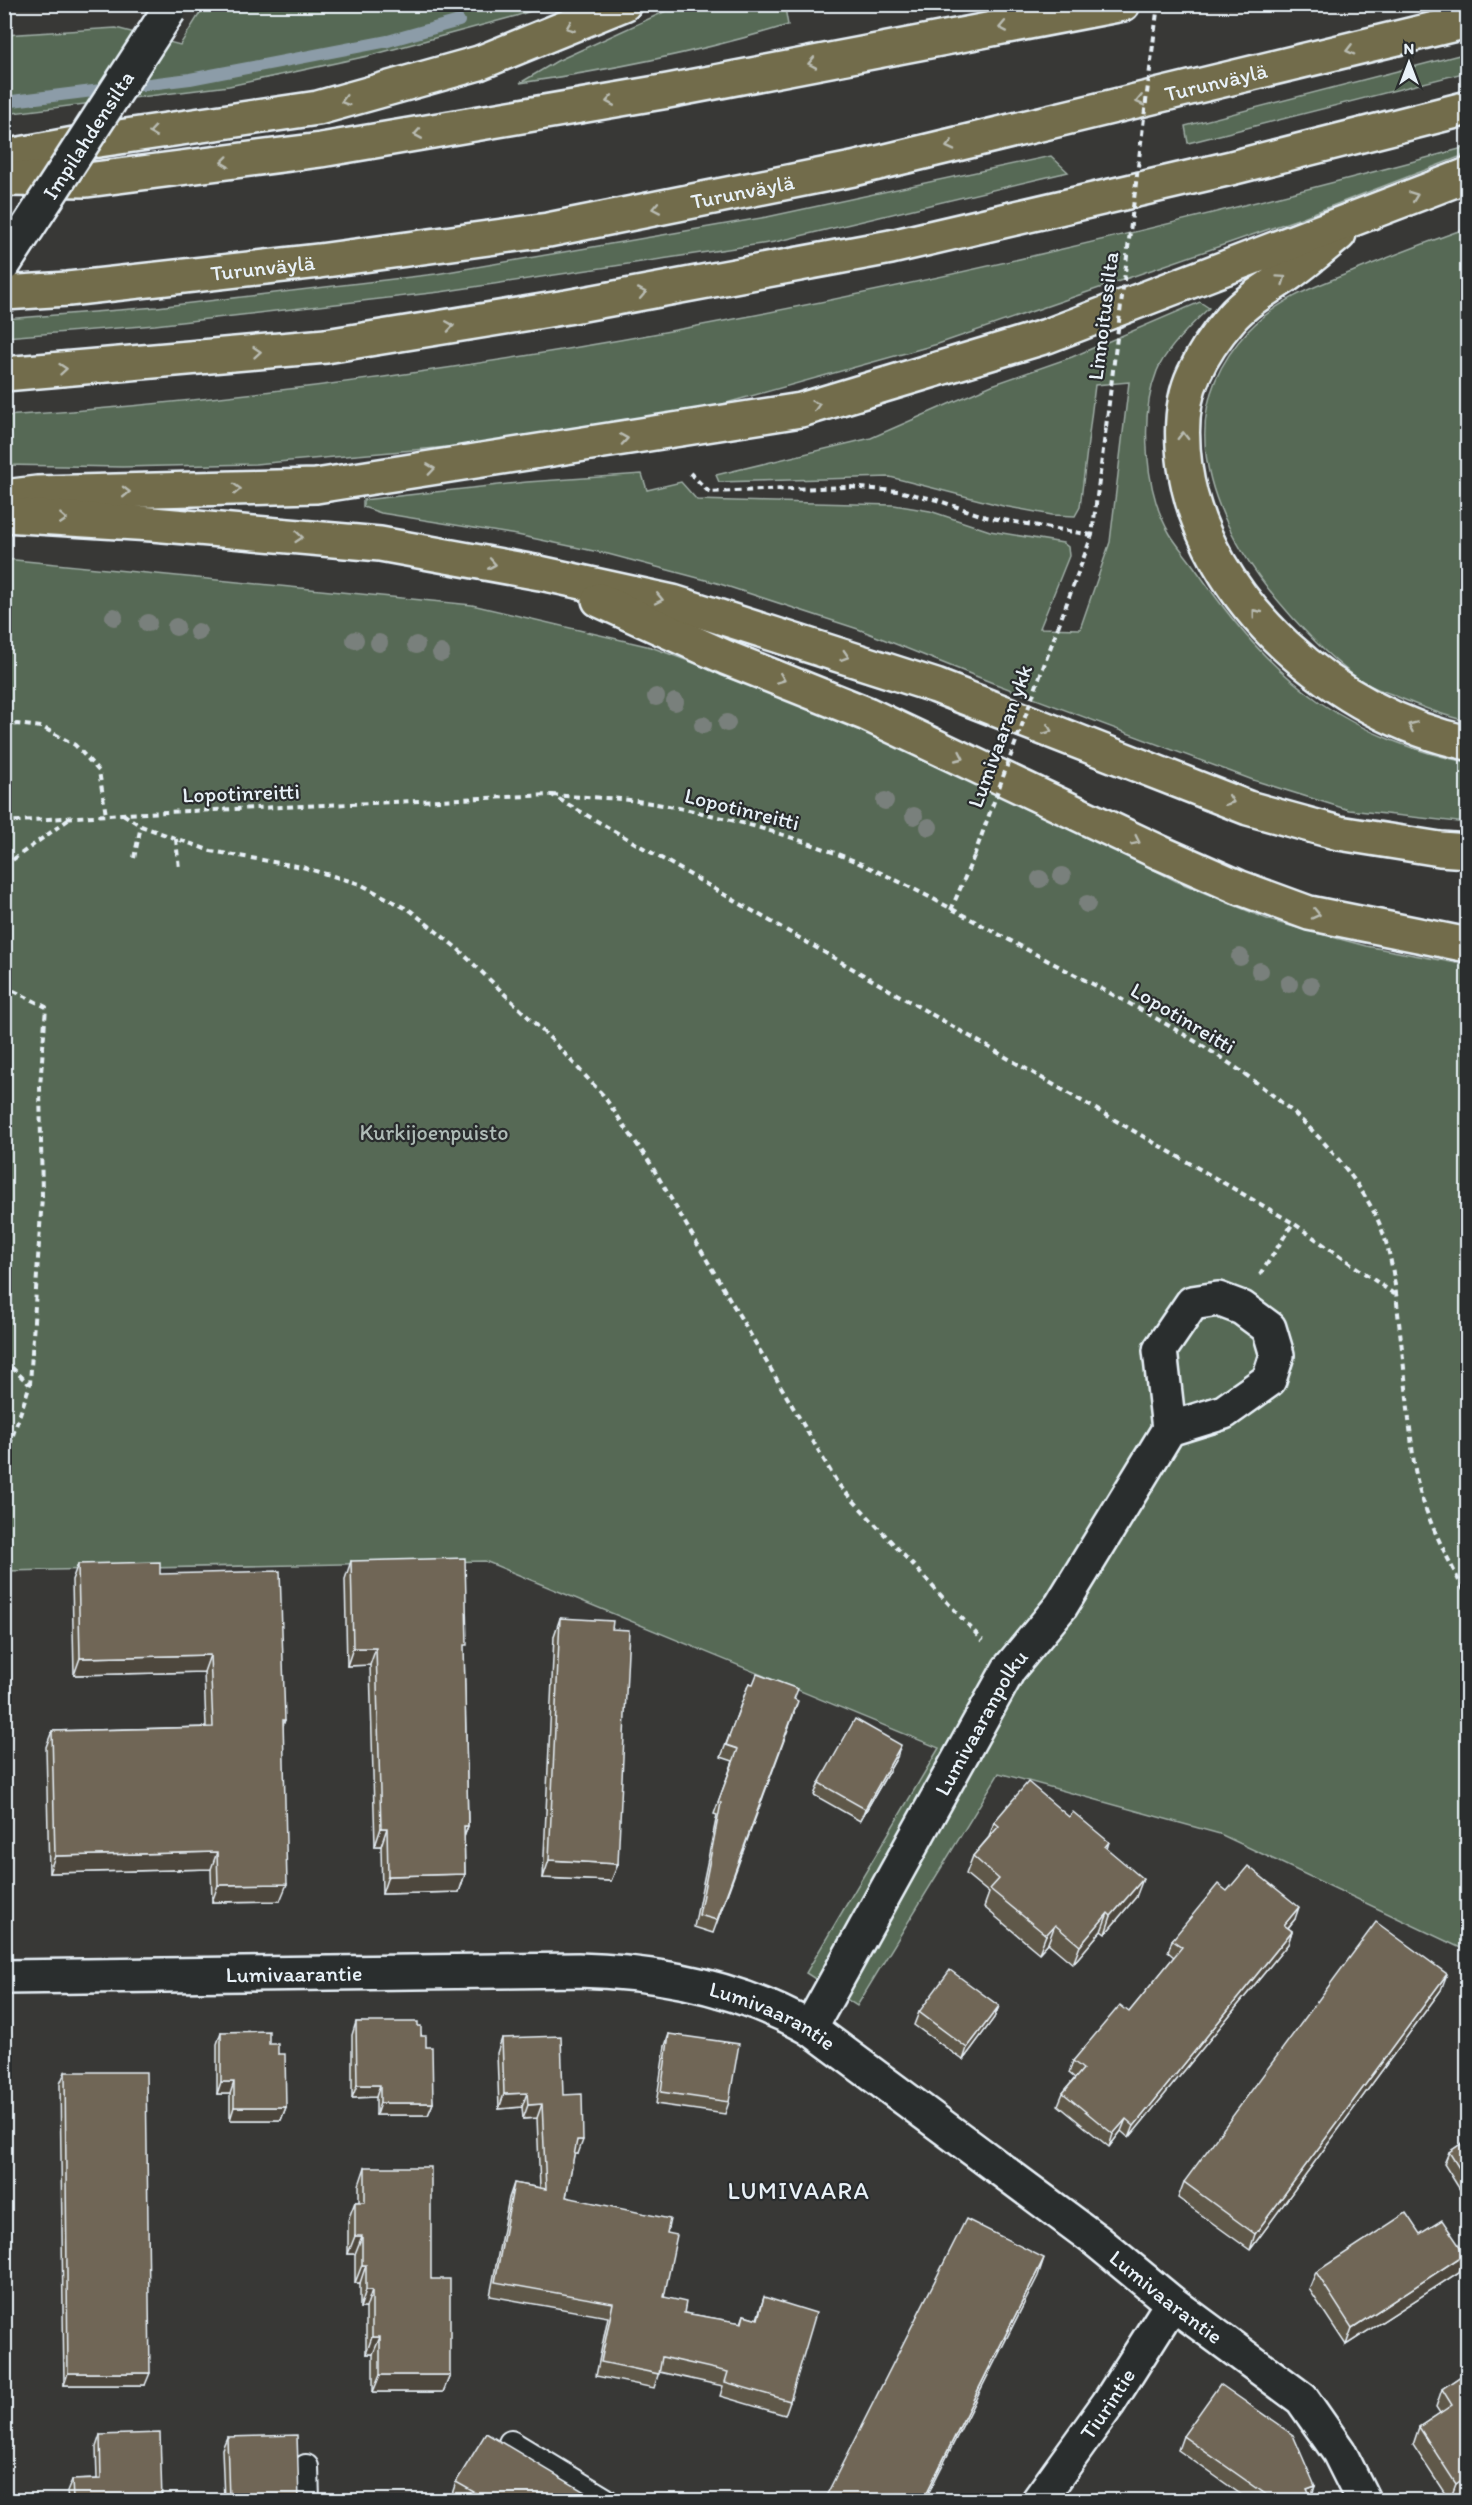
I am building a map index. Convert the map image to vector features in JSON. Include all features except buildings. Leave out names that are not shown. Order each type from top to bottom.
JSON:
[{"type":"highway","points":[[4,157],[85,142],[318,108],[479,63],[624,4]]},
{"type":"highway","points":[[4,179],[87,180],[321,150],[668,91],[1123,4]]},
{"type":"highway","name":"Turunväylä","points":[[4,293],[68,289],[319,261],[548,230],[853,169],[1467,21]]},
{"type":"highway","points":[[4,374],[326,346],[579,305],[891,247],[1231,168],[1467,108]]},
{"type":"highway","points":[[4,497],[37,493],[316,486],[801,410],[1047,336],[1467,175]]},
{"type":"highway","points":[[1361,216],[1303,264],[1232,317],[1209,347],[1193,375],[1183,409],[1182,445],[1188,484],[1202,526],[1218,560],[1240,594],[1270,630],[1309,667],[1343,692],[1380,712],[1422,731],[1467,743]]},
{"type":"highway","points":[[4,515],[152,524],[380,544],[540,573],[673,602],[936,686],[1248,808],[1339,832],[1440,849],[1467,851]]},
{"type":"highway","points":[[540,573],[727,658],[867,714],[1238,887],[1309,913],[1467,945]]},
{"type":"street","name":"Impilahdensilta","points":[[4,264],[171,7]]},
{"type":"street","points":[[1218,1299],[1242,1308],[1269,1328],[1277,1355],[1269,1380],[1224,1412],[1168,1429],[1160,1350],[1192,1304],[1218,1299]]},
{"type":"street","name":"Lumivaaranpolku","points":[[810,2028],[1009,1669],[1061,1606],[1168,1429]]},
{"type":"street","name":"Lumivaarantie","points":[[4,1977],[622,1971],[672,1978],[759,2004],[810,2028],[1097,2241],[1172,2303],[1302,2399],[1321,2423],[1339,2452],[1363,2500]]},
{"type":"street","name":"Tiurintie","points":[[1039,2500],[1108,2404],[1172,2303]]},
{"type":"lane","points":[[511,2444],[605,2500]]},
{"type":"lane","points":[[306,2467],[307,2500]]},
{"type":"path","name":"Linnoitussilta","points":[[1058,627],[1092,535],[1158,4]]},
{"type":"path","points":[[690,473],[709,492],[849,487],[898,491],[937,500],[986,517],[1092,535]]},
{"type":"path","name":"Lumivaaran ykk","points":[[951,910],[974,856],[1058,627]]},
{"type":"path","points":[[4,726],[17,724],[42,727],[75,745],[99,771],[106,815]]},
{"type":"path","points":[[552,795],[1293,1223],[1397,1296]]},
{"type":"path","name":"Lopotinreitti","points":[[4,822],[122,814],[552,795],[623,799],[717,817],[803,842],[850,859],[1187,1035],[1250,1078],[1318,1134],[1345,1165],[1375,1216],[1388,1248],[1397,1296],[1413,1453],[1419,1488],[1434,1528],[1467,1599]]},
{"type":"path","points":[[122,814],[141,826],[211,851],[302,867],[360,884],[411,910],[458,949],[552,1040],[603,1095],[650,1163],[838,1484],[1009,1669]]},
{"type":"path","points":[[4,866],[73,817]]},
{"type":"path","points":[[134,858],[141,826]]},
{"type":"path","points":[[176,839],[179,869]]},
{"type":"path","points":[[4,986],[46,1006],[40,1087],[42,1196],[30,1384],[4,1462]]},
{"type":"path","points":[[1242,1308],[1261,1272],[1293,1223]]},
{"type":"path","points":[[4,1360],[30,1384]]},
{"type":"green space","points":[[205,5],[548,5],[516,16],[368,56],[229,86],[5,114],[4,35],[116,28],[180,45]]},
{"type":"green space","points":[[679,5],[799,5],[785,8],[788,25],[755,35],[655,59],[520,83],[557,61]]},
{"type":"green space","points":[[1467,53],[1467,72],[1188,143],[1185,126]]},
{"type":"green space","points":[[1467,147],[1467,154],[1298,219],[938,344],[683,415],[470,445],[255,464],[122,467],[5,465],[5,416],[190,400],[375,378],[559,350],[742,318],[1107,239]]},
{"type":"green space","points":[[1051,156],[1068,172],[775,242],[440,292],[155,325],[5,337],[5,319],[157,307],[436,274],[767,217]]},
{"type":"green space","points":[[1468,228],[1467,721],[1428,709],[1365,683],[1334,659],[1300,626],[1266,586],[1243,552],[1224,516],[1211,479],[1205,442],[1208,404],[1222,367],[1248,331],[1272,310],[1313,288]]},
{"type":"green space","points":[[1200,302],[1209,308],[1166,354],[1151,389],[1148,410],[1147,454],[1150,476],[1155,498],[1170,534],[1238,626],[1268,659],[1302,689],[1337,713],[1372,732],[1429,753],[1467,762],[1467,823],[1349,810],[1253,780],[993,683],[858,629],[717,583],[608,554],[517,535],[381,513],[363,507],[363,500],[527,482],[642,474],[647,490],[681,482],[697,500],[894,505],[930,511],[990,531],[1063,543],[1068,547],[1069,556],[1040,628],[1080,629],[1110,542],[1129,382],[1095,385],[1080,507],[1075,516],[1052,515],[1003,506],[890,477],[719,482],[716,475],[871,438],[992,385],[1072,357]]},
{"type":"green space","name":"Kurkijoenpuisto","points":[[5,559],[472,605],[651,647],[873,730],[1026,804],[1176,881],[1272,921],[1366,946],[1467,965],[1467,1951],[1220,1834],[999,1773],[857,2006],[806,1973],[939,1748],[485,1561],[5,1571]]},
{"type":"waterway","points":[[4,102],[190,79],[388,41],[459,21]]},
{"type":"tram line","points":[[4,243],[159,4]]},
{"type":"tram line","points":[[4,287],[187,4]]},
{"type":"district","name":"LUMIVAARA","points":[[799,2190]]}]
